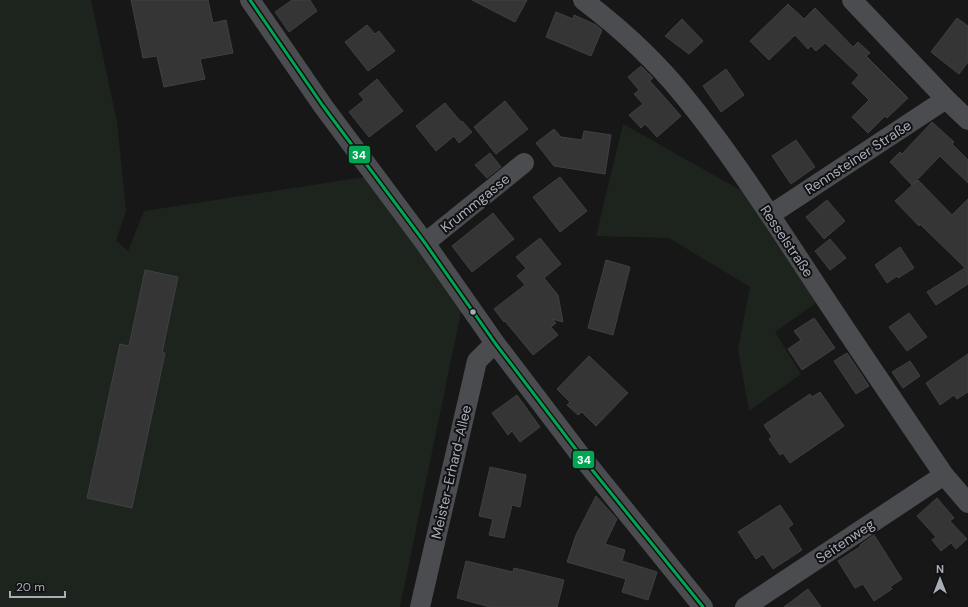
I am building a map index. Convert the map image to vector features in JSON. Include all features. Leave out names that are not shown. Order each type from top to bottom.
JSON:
[{"type":"street","points":[[250,0],[323,106],[425,243],[495,344],[581,456],[703,607]]},
{"type":"street","name":"Resselstraße","points":[[583,0],[608,18],[644,52],[683,94],[723,146],[944,475],[968,503]]},
{"type":"street","points":[[852,0],[946,99],[968,120]]},
{"type":"street","name":"Rennsteiner Straße","points":[[770,215],[946,99]]},
{"type":"street","name":"Krummgasse","points":[[425,243],[524,163]]},
{"type":"street","name":"Meister-Erhard-Allee","points":[[420,607],[477,361],[495,344]]},
{"type":"street","name":"Seitenweg","points":[[745,607],[944,475]]},
{"type":"shaded area","points":[[0,0],[91,0],[117,122],[126,211],[116,241],[128,251],[144,211],[365,177],[462,307],[400,607],[0,607]]},
{"type":"shaded area","points":[[623,124],[742,191],[816,303],[775,332],[801,374],[749,411],[738,349],[750,287],[669,238],[596,236]]},
{"type":"building","points":[[131,0],[208,0],[213,23],[226,20],[233,53],[200,59],[205,79],[164,87],[157,56],[143,58]]},
{"type":"building","points":[[292,0],[310,0],[317,11],[289,32],[275,12]]},
{"type":"building","points":[[472,0],[527,0],[515,22]]},
{"type":"building","points":[[788,4],[804,19],[815,8],[853,47],[858,42],[870,53],[866,56],[908,98],[887,118],[885,116],[868,133],[852,117],[869,100],[852,83],[859,75],[825,43],[816,51],[811,46],[808,49],[795,35],[769,60],[750,41]]},
{"type":"building","points":[[556,12],[573,19],[574,15],[596,25],[602,30],[591,56],[546,37]]},
{"type":"building","points":[[957,18],[968,26],[968,62],[959,74],[931,52]]},
{"type":"building","points":[[682,19],[703,41],[689,54],[665,36]]},
{"type":"building","points":[[367,25],[375,34],[379,31],[395,51],[368,71],[345,42]]},
{"type":"building","points":[[641,66],[653,78],[647,83],[650,81],[681,116],[657,137],[645,124],[641,128],[629,115],[643,104],[634,94],[639,90],[628,77]]},
{"type":"building","points":[[726,69],[744,95],[721,112],[703,86]]},
{"type":"building","points":[[377,79],[403,111],[369,137],[349,112],[364,100],[359,94]]},
{"type":"building","points":[[505,101],[528,129],[496,154],[474,127]]},
{"type":"building","points":[[445,103],[461,122],[462,121],[472,132],[459,143],[454,136],[436,151],[416,126]]},
{"type":"building","points":[[932,122],[954,142],[952,144],[968,160],[968,183],[940,156],[912,185],[890,162],[900,152],[902,154]]},
{"type":"building","points":[[554,129],[561,137],[582,140],[584,131],[611,135],[605,174],[554,166],[536,143]]},
{"type":"building","points":[[796,140],[815,167],[791,184],[772,156]]},
{"type":"building","points":[[490,153],[501,167],[487,178],[475,165]]},
{"type":"building","points":[[560,177],[587,211],[560,232],[533,197]]},
{"type":"building","points":[[918,180],[952,215],[968,199],[968,284],[936,305],[927,292],[965,268],[920,224],[919,226],[895,201]]},
{"type":"building","points":[[827,200],[845,221],[824,239],[806,217]]},
{"type":"building","points":[[493,213],[514,239],[472,272],[452,246]]},
{"type":"building","points":[[540,238],[561,264],[544,278],[558,295],[563,322],[552,319],[556,323],[551,327],[558,335],[533,355],[494,309],[525,285],[517,276],[526,268],[516,257]]},
{"type":"building","points":[[830,239],[846,258],[830,270],[815,251]]},
{"type":"building","points":[[900,247],[914,268],[898,278],[897,276],[887,283],[875,265]]},
{"type":"building","points":[[606,260],[630,267],[613,335],[588,328]]},
{"type":"building","points":[[145,270],[178,277],[162,353],[165,353],[132,508],[87,498],[120,344],[129,346]]},
{"type":"building","points":[[909,313],[927,337],[907,351],[889,327]]},
{"type":"building","points":[[814,318],[835,348],[802,370],[788,349],[801,340],[794,331]]},
{"type":"building","points":[[847,353],[869,386],[856,394],[834,361]]},
{"type":"building","points":[[968,354],[968,392],[957,399],[954,395],[940,405],[926,383]]},
{"type":"building","points":[[589,356],[628,393],[596,426],[582,412],[578,415],[567,405],[570,402],[557,389]]},
{"type":"building","points":[[910,361],[920,376],[903,388],[892,372]]},
{"type":"building","points":[[820,392],[844,426],[790,463],[783,453],[780,455],[769,439],[772,437],[764,425],[810,394],[812,397]]},
{"type":"building","points":[[517,395],[540,427],[520,442],[512,431],[508,435],[492,413]]},
{"type":"building","points":[[490,467],[526,475],[520,507],[512,505],[504,538],[489,535],[493,519],[479,516]]},
{"type":"building","points":[[596,496],[617,519],[605,544],[625,550],[622,561],[657,572],[648,600],[622,592],[626,579],[567,562],[576,535]]},
{"type":"building","points":[[937,498],[954,518],[950,521],[967,539],[956,549],[951,543],[941,551],[932,540],[936,537],[917,516]]},
{"type":"building","points":[[780,505],[793,524],[788,528],[802,550],[773,569],[763,554],[756,559],[738,532]]},
{"type":"building","points":[[874,535],[902,579],[890,587],[892,589],[874,601],[863,584],[855,588],[838,561],[861,546],[860,545]]},
{"type":"building","points":[[466,561],[513,572],[514,568],[564,580],[557,607],[490,607],[457,598]]},
{"type":"building","points":[[808,589],[821,607],[784,607]]},
{"type":"transit line","name":"34","points":[[250,0],[323,106],[425,243],[495,343],[581,456],[703,607]]}]
